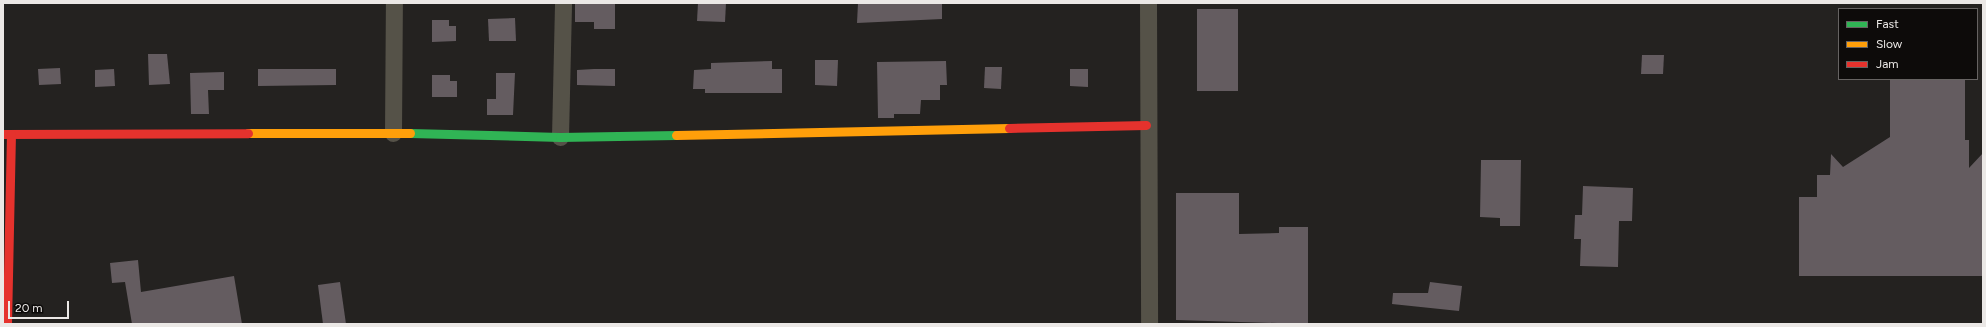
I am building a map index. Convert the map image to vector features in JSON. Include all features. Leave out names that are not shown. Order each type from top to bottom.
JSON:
[{"type":"street","points":[[393,133],[394,3]]},
{"type":"street","points":[[560,137],[563,3]]},
{"type":"street","points":[[1148,3],[1146,126],[1149,324]]},
{"type":"street","points":[[7,324],[7,134],[393,133],[560,137],[1146,126]]},
{"type":"building","points":[[575,3],[615,3],[615,29],[594,29],[594,22],[575,22]]},
{"type":"building","points":[[698,3],[726,3],[725,22],[697,21]]},
{"type":"building","points":[[858,3],[942,3],[942,19],[857,23]]},
{"type":"building","points":[[1197,9],[1238,9],[1238,91],[1197,91]]},
{"type":"building","points":[[515,18],[516,41],[489,41],[488,19]]},
{"type":"building","points":[[432,20],[449,20],[449,26],[456,26],[456,41],[432,42]]},
{"type":"building","points":[[148,54],[167,54],[170,84],[149,85]]},
{"type":"building","points":[[1642,55],[1664,55],[1663,74],[1641,74]]},
{"type":"building","points":[[815,60],[838,60],[837,86],[815,85]]},
{"type":"building","points":[[772,61],[772,69],[782,69],[782,93],[705,93],[705,89],[693,89],[694,70],[711,69],[711,63]]},
{"type":"building","points":[[946,61],[947,85],[940,85],[940,100],[921,100],[920,114],[894,114],[894,118],[878,118],[877,62]]},
{"type":"building","points":[[985,67],[1002,67],[1001,89],[984,88]]},
{"type":"building","points":[[60,68],[61,84],[39,85],[38,69]]},
{"type":"building","points":[[114,69],[115,86],[95,87],[95,70]]},
{"type":"building","points":[[258,69],[336,69],[336,85],[258,86]]},
{"type":"building","points":[[615,69],[615,86],[577,85],[577,70]]},
{"type":"building","points":[[1070,69],[1088,69],[1088,87],[1070,86]]},
{"type":"building","points":[[224,72],[224,90],[208,90],[209,114],[191,114],[190,73]]},
{"type":"building","points":[[496,73],[515,73],[513,115],[487,115],[487,99],[496,99]]},
{"type":"building","points":[[432,75],[450,75],[450,81],[457,81],[457,97],[432,97]]},
{"type":"building","points":[[1890,80],[1965,80],[1965,140],[1969,140],[1969,168],[1983,153],[1983,276],[1799,276],[1799,197],[1817,197],[1817,175],[1830,175],[1831,154],[1843,167],[1890,137]]},
{"type":"building","points":[[1481,160],[1521,160],[1520,226],[1500,226],[1500,218],[1480,217]]},
{"type":"building","points":[[1583,186],[1633,188],[1632,221],[1619,221],[1618,267],[1580,266],[1581,239],[1574,239],[1575,215],[1582,215]]},
{"type":"building","points":[[1176,193],[1239,193],[1239,234],[1279,233],[1279,227],[1308,227],[1308,324],[1176,320]]},
{"type":"building","points":[[138,260],[141,292],[234,276],[242,324],[132,324],[125,282],[112,283],[110,263]]},
{"type":"building","points":[[340,282],[346,324],[323,324],[318,285]]},
{"type":"building","points":[[1430,282],[1462,286],[1459,311],[1392,304],[1393,293],[1428,293]]},
{"type":"traffic: fast","points":[[410,133],[560,137],[676,135]]},
{"type":"traffic: slow","points":[[676,135],[1009,128]]},
{"type":"traffic: slow","points":[[248,133],[410,133]]},
{"type":"traffic: jam","points":[[1009,128],[1146,125]]},
{"type":"traffic: jam","points":[[3,134],[248,133]]},
{"type":"traffic: jam","points":[[7,324],[11,134]]}]
